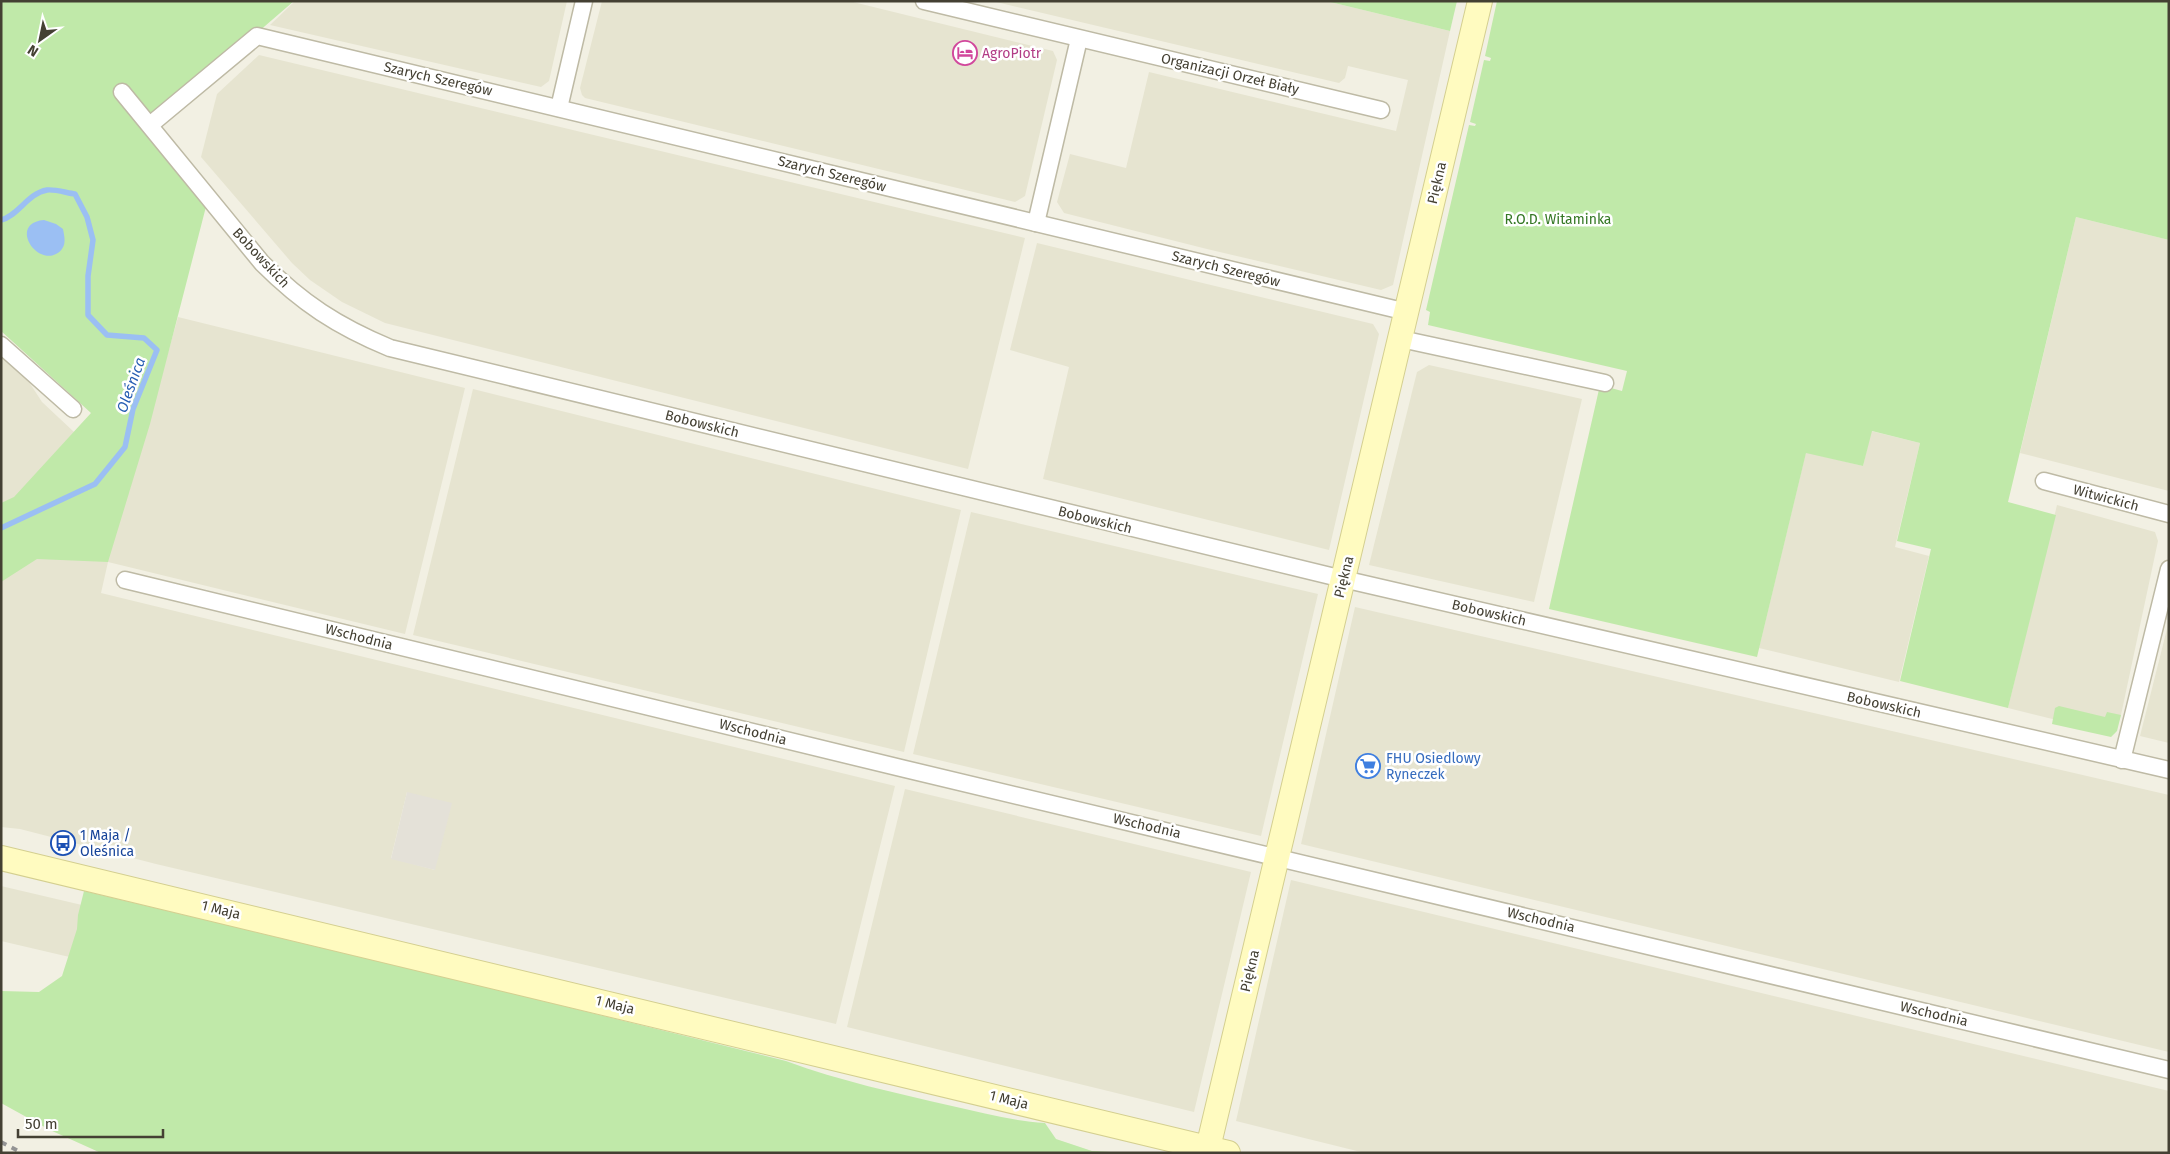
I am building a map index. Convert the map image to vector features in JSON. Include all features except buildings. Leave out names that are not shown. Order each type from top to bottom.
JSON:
[{"type":"street","points":[[559,108],[584,1]]},
{"type":"street","name":"Organizacji Orzeł Biały","points":[[924,1],[1381,110]]},
{"type":"street","name":"Piękna","points":[[1214,1151],[1277,857],[1480,1]]},
{"type":"street","name":"Szarych Szeregów","points":[[150,125],[257,36],[1407,312]]},
{"type":"street","points":[[1036,223],[1079,39]]},
{"type":"street","name":"Bobowskich","points":[[122,92],[262,263],[282,283],[319,312],[355,333],[390,348],[1343,580],[2169,770]]},
{"type":"street","points":[[1401,339],[1605,383]]},
{"type":"street","points":[[1,345],[73,409]]},
{"type":"street","name":"Witwickich","points":[[2044,481],[2169,514]]},
{"type":"street","points":[[2122,760],[2169,569]]},
{"type":"street","name":"Wschodnia","points":[[125,580],[2169,1070]]},
{"type":"street","name":"1 Maja","points":[[1,858],[1214,1151]]},
{"type":"shaded area","points":[[295,1],[567,1],[549,81],[541,87],[270,25]]},
{"type":"shaded area","points":[[602,1],[849,1],[1053,51],[1057,60],[1025,196],[1015,202],[585,98],[580,88]]},
{"type":"shaded area","points":[[992,1],[1326,1],[1450,31],[1393,285],[1381,290],[1207,249],[1064,213],[1057,202],[1070,154],[1126,168],[1149,72],[1396,131],[1408,80],[1348,66],[1345,78],[1339,83]]},
{"type":"shaded area","points":[[259,55],[1025,238],[968,469],[385,323],[342,302],[310,280],[292,263],[201,157],[217,94]]},
{"type":"shaded area","points":[[2076,217],[2169,240],[2169,491],[2020,453]]},
{"type":"shaded area","points":[[1037,243],[1373,324],[1379,334],[1329,550],[1043,479],[1069,367],[1010,350]]},
{"type":"shaded area","points":[[178,317],[465,388],[405,634],[108,562],[101,593],[895,786],[836,1024],[156,864],[20,829],[1,827],[1,557],[129,492]],"holes":[[[407,792],[435,870],[391,858]]]},
{"type":"shaded area","points":[[1,357],[29,382],[42,402],[74,432],[14,498],[1,503]]},
{"type":"shaded area","points":[[1429,365],[1582,399],[1534,602],[1369,565],[1417,372]]},
{"type":"shaded area","points":[[473,389],[961,510],[904,752],[413,635]]},
{"type":"shaded area","points":[[1871,431],[1920,443],[1895,547],[1929,556],[1899,682],[1759,648],[1806,452],[1863,466]]},
{"type":"shaded area","points":[[2057,505],[2155,532],[2158,541],[2121,715],[2114,734],[2008,708]]},
{"type":"shaded area","points":[[971,512],[1318,594],[1261,836],[913,754]]},
{"type":"shaded area","points":[[1355,607],[2169,795],[2169,1052],[1301,844]]},
{"type":"shaded area","points":[[2169,621],[2169,743],[2140,736]]},
{"type":"shaded area","points":[[905,789],[1251,872],[1194,1112],[847,1027]]},
{"type":"shaded area","points":[[407,792],[452,803],[435,870],[391,859]]},
{"type":"shaded area","points":[[1291,880],[2169,1091],[2169,1153],[1365,1153],[1236,1121]]},
{"type":"shaded area","points":[[1,886],[150,921],[138,973],[1,941]]},
{"type":"green space","points":[[1,1],[294,1],[150,125],[209,195],[150,424],[108,562],[37,559],[1,582],[1,503],[14,497],[91,413],[1,331]]},
{"type":"green space","points":[[1326,1],[1457,1],[1450,31]]},
{"type":"green space","name":"R.O.D. Witaminka","points":[[1497,1],[2169,1],[2169,240],[2076,217],[2008,502],[2056,515],[2008,708],[1900,681],[1931,549],[1897,541],[1920,443],[1872,431],[1863,466],[1806,453],[1757,657],[1549,609],[1600,385],[1622,391],[1627,371],[1428,325],[1430,312],[1426,310],[1469,125],[1475,126],[1476,124],[1470,122],[1484,60],[1490,61],[1491,58],[1485,56]]},
{"type":"green space","points":[[2059,706],[2105,717],[2107,712],[2121,715],[2117,731],[2111,737],[2052,724],[2055,708]]},
{"type":"green space","points":[[84,891],[786,1061],[847,1081],[998,1116],[1045,1123],[1056,1139],[1092,1151],[1130,1153],[101,1153],[50,1130],[1,1103],[1,991],[39,992],[62,976],[77,929],[78,915]]},
{"type":"water","points":[[44,220],[56,224],[63,229],[65,240],[60,252],[48,256],[40,254],[34,249],[27,235],[28,228],[34,223]]},
{"type":"waterway","name":"Oleśnica","points":[[1,220],[13,214],[40,192],[50,190],[75,194],[87,217],[93,240],[88,276],[88,315],[107,335],[144,338],[157,350],[133,409],[125,447],[95,484],[1,528]]},
{"type":"railway","points":[[1,1142],[22,1153]]},
{"type":"place","name":"AgroPiotr","points":[[965,53]]},
{"type":"place","name":"FHU Osiedlowy Ryneczek","points":[[1368,766]]},
{"type":"place","name":"1 Maja / Oleśnica","points":[[63,843]]}]
